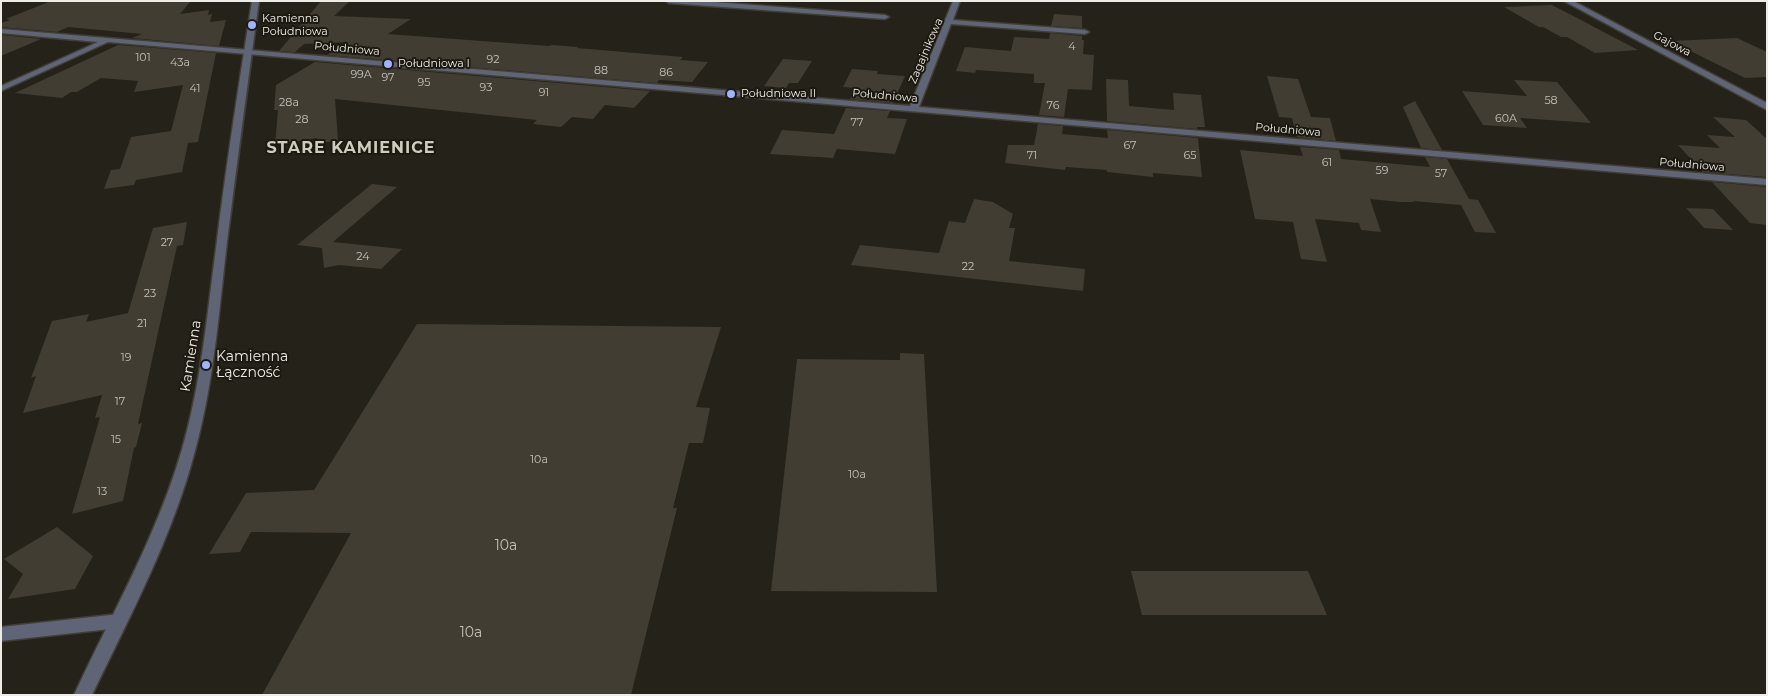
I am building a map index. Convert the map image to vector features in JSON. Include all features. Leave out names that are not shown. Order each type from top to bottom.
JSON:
[{"type":"street","name":"Kamienna","points":[[83,695],[147,562],[174,495],[189,449],[206,365],[256,1]]},
{"type":"street","points":[[669,1],[885,17]]},
{"type":"street","name":"Zagajnikowa","points":[[914,110],[957,1]]},
{"type":"street","name":"Gajowa","points":[[1567,1],[1767,107]]},
{"type":"street","points":[[950,22],[1085,32]]},
{"type":"street","name":"Południowa","points":[[1,31],[1767,182]]},
{"type":"street","points":[[1,89],[107,40]]},
{"type":"street","points":[[1,634],[118,621]]},
{"type":"building","points":[[51,1],[191,1],[180,14],[209,10],[208,15],[212,14],[210,22],[226,20],[219,46],[132,38],[142,34],[68,27],[57,32],[1,27],[1,23],[10,20],[6,19]]},
{"type":"building","points":[[321,1],[350,1],[334,16],[411,19],[388,34],[578,47],[683,57],[680,60],[708,62],[692,82],[659,80],[657,83],[327,55],[349,42],[304,44],[295,52],[279,51]]},
{"type":"building","points":[[1552,5],[1638,50],[1595,53],[1567,37],[1561,37],[1543,27],[1539,27],[1504,7]]},
{"type":"building","points":[[1054,14],[1082,16],[1082,28],[1051,26]]},
{"type":"building","points":[[1050,33],[1082,36],[1082,40],[1084,40],[1083,54],[1094,55],[1092,90],[1068,89],[1064,117],[1039,115],[1045,83],[1034,83],[1034,74],[976,70],[975,73],[956,71],[965,47],[1011,51],[1014,37],[1049,39]]},
{"type":"building","points":[[1,35],[41,39],[1,56]]},
{"type":"building","points":[[1737,38],[1767,52],[1767,77],[1745,78],[1670,41]]},
{"type":"building","points":[[118,45],[216,53],[198,142],[188,143],[182,172],[136,180],[134,185],[104,189],[111,170],[120,169],[131,137],[171,131],[183,85],[134,92],[138,81],[101,78],[77,92],[71,92],[62,98],[15,93]]},
{"type":"building","points":[[783,59],[812,61],[798,83],[789,83],[786,88],[764,86]]},
{"type":"building","points":[[315,62],[650,91],[634,108],[605,105],[593,119],[572,117],[561,127],[533,124],[537,120],[335,99],[338,140],[318,144],[317,138],[275,145],[278,110],[274,110],[276,85]]},
{"type":"building","points":[[852,69],[878,71],[877,74],[905,76],[893,103],[850,99],[856,88],[843,87]]},
{"type":"building","points":[[1267,76],[1298,79],[1311,117],[1330,118],[1336,141],[1297,137],[1292,118],[1279,117]]},
{"type":"building","points":[[1106,79],[1128,80],[1129,106],[1174,110],[1173,93],[1201,95],[1205,127],[1197,127],[1197,129],[1107,121]]},
{"type":"building","points":[[1514,80],[1557,82],[1591,123],[1520,118],[1527,128],[1483,125],[1462,91],[1527,96]]},
{"type":"building","points":[[1415,101],[1442,150],[1421,148],[1403,107]]},
{"type":"building","points":[[846,108],[890,111],[887,118],[907,119],[895,154],[837,149],[833,158],[770,154],[782,130],[834,134]]},
{"type":"building","points":[[1713,117],[1746,120],[1767,139],[1767,177],[1703,172],[1678,145],[1720,148],[1707,135],[1735,137]]},
{"type":"building","points":[[1038,124],[1063,126],[1062,134],[1108,138],[1107,130],[1198,138],[1202,177],[1153,173],[1153,177],[1107,172],[1107,170],[1066,167],[1065,170],[1005,163],[1008,145],[1034,145]]},
{"type":"building","points":[[1300,147],[1339,150],[1341,159],[1430,167],[1425,157],[1447,159],[1469,199],[1478,200],[1496,233],[1475,232],[1461,205],[1370,199],[1381,232],[1361,230],[1359,223],[1315,219],[1327,262],[1301,259],[1293,222],[1255,219],[1240,150],[1303,156]]},
{"type":"building","points":[[1712,182],[1767,187],[1767,225],[1750,223]]},
{"type":"building","points":[[372,184],[397,187],[333,242],[402,249],[381,269],[339,265],[324,268],[322,248],[297,245]]},
{"type":"building","points":[[974,199],[993,202],[1013,214],[1009,228],[1015,228],[1009,261],[1085,269],[1083,291],[851,265],[860,245],[939,253],[949,221],[965,223]]},
{"type":"building","points":[[1686,208],[1713,209],[1733,230],[1704,228]]},
{"type":"building","points":[[187,222],[183,245],[177,246],[138,424],[142,423],[136,447],[134,448],[123,501],[72,514],[100,417],[95,418],[102,395],[23,413],[36,376],[31,378],[52,321],[89,314],[86,322],[128,313],[153,228]]},
{"type":"building","points":[[417,324],[721,327],[696,407],[710,408],[703,443],[689,443],[673,508],[677,508],[631,695],[262,695],[351,533],[251,532],[240,552],[209,554],[246,493],[314,490]]},
{"type":"building","points":[[900,353],[924,354],[937,592],[771,591],[797,359],[900,360]]},
{"type":"building","points":[[57,527],[93,556],[75,589],[8,599],[23,574],[4,559]]},
{"type":"building","points":[[1131,571],[1308,571],[1327,615],[1142,615]]},
{"type":"place","name":"Kamienna Południowa","points":[[252,25]]},
{"type":"place","name":"Południowa I","points":[[388,64]]},
{"type":"place","name":"Południowa II","points":[[731,94]]},
{"type":"place","name":"Kamienna Łączność","points":[[206,365]]},
{"type":"district","name":"STARE KAMIENICE","points":[[351,148]]}]
